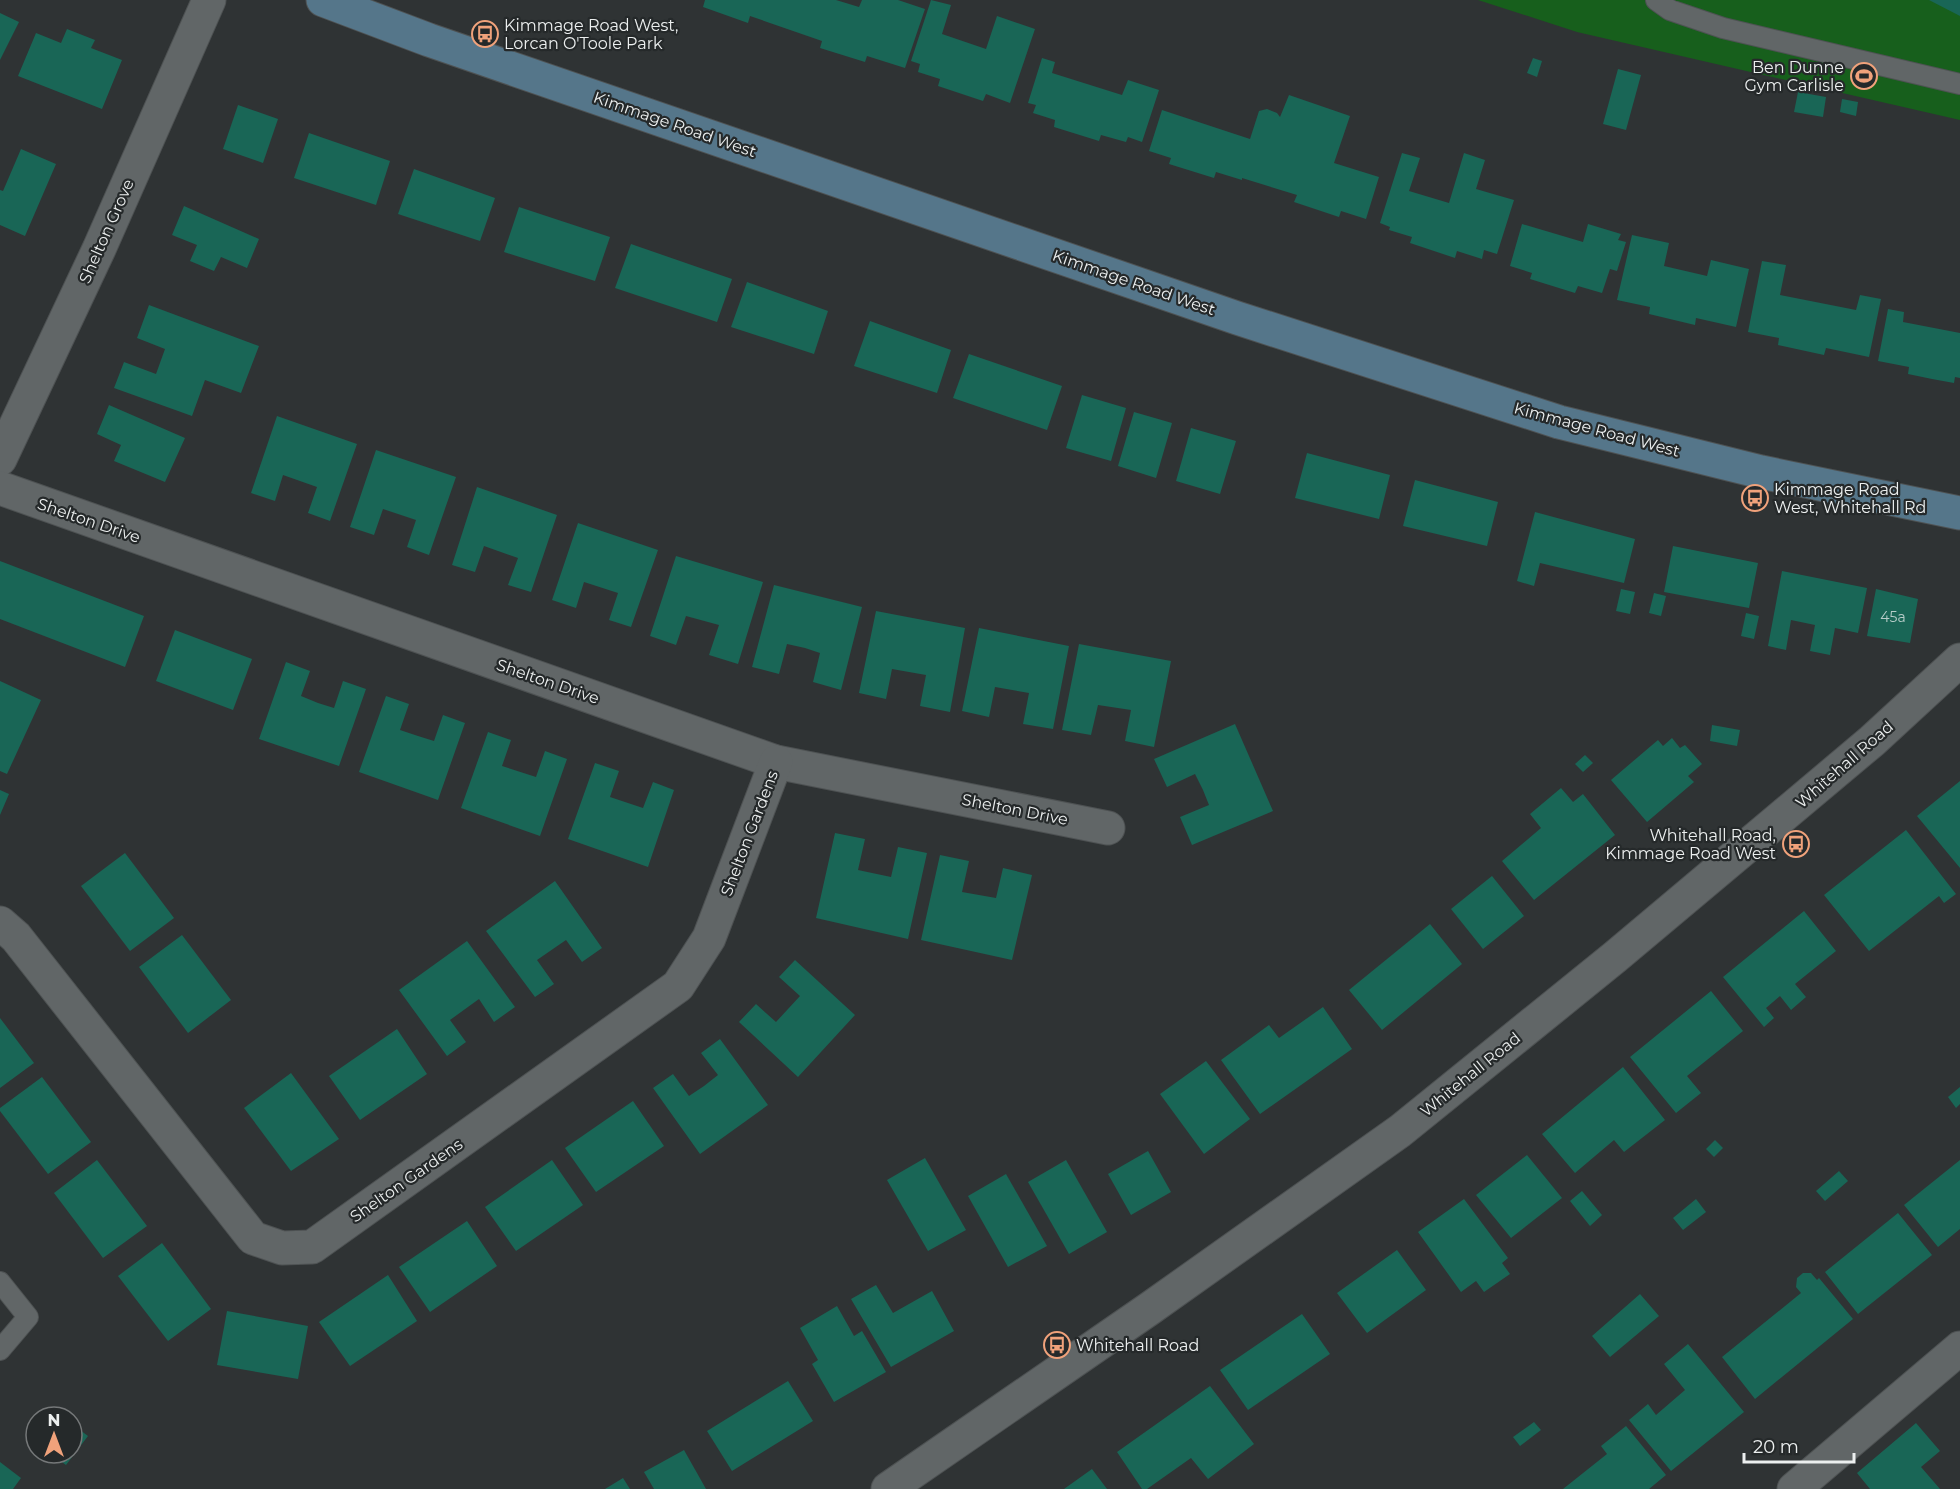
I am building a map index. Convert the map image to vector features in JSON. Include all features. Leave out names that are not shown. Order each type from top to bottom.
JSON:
[{"type":"main road","name":"Kimmage Road West","points":[[323,0],[441,44],[1237,318],[1559,422],[1761,472],[1960,513]]},
{"type":"street","name":"Shelton Grove","points":[[0,459],[99,249],[209,0]]},
{"type":"street","name":"Shelton Drive","points":[[0,488],[776,762],[1108,828]]},
{"type":"street","name":"Whitehall Road","points":[[888,1489],[1149,1309],[1400,1131],[1606,965],[1863,749],[1960,660]]},
{"type":"street","name":"Shelton Gardens","points":[[0,923],[24,946],[253,1238],[282,1248],[312,1247],[678,986],[709,938],[776,762]]},
{"type":"street","points":[[1794,1489],[1960,1348]]},
{"type":"lane","points":[[1656,0],[1670,10],[1723,28],[1960,84]]},
{"type":"lane","points":[[0,1282],[28,1317],[0,1350]]},
{"type":"green space","name":"Ben Dunne Gym Carlisle","points":[[1478,0],[1960,0],[1960,120],[1577,32]]},
{"type":"building","points":[[705,0],[836,0],[859,7],[862,0],[898,0],[925,9],[905,68],[867,56],[865,62],[820,48],[822,41],[750,16],[748,23],[703,7]]},
{"type":"building","points":[[931,0],[951,5],[942,34],[986,49],[997,16],[1035,29],[1010,103],[986,94],[983,101],[938,86],[940,79],[918,72],[920,64],[911,61]]},
{"type":"building","points":[[1929,0],[1960,0],[1960,16]]},
{"type":"building","points":[[0,13],[19,22],[0,60]]},
{"type":"building","points":[[67,29],[95,40],[91,48],[122,60],[102,109],[18,76],[36,33],[61,43]]},
{"type":"building","points":[[1042,58],[1055,62],[1052,73],[1122,95],[1128,80],[1159,90],[1142,142],[1128,137],[1126,142],[1101,135],[1099,141],[1054,127],[1055,120],[1033,113],[1036,105],[1028,103]]},
{"type":"building","points":[[1533,58],[1542,61],[1537,77],[1527,73]]},
{"type":"building","points":[[1618,69],[1641,75],[1626,130],[1603,124]]},
{"type":"building","points":[[1798,92],[1826,97],[1823,117],[1794,112]]},
{"type":"building","points":[[1289,95],[1350,116],[1334,163],[1379,177],[1366,219],[1341,211],[1339,217],[1294,202],[1297,195],[1242,178],[1242,180],[1216,172],[1214,178],[1169,164],[1171,158],[1149,151],[1162,110],[1250,139],[1259,111],[1267,109],[1277,113],[1280,117]]},
{"type":"building","points":[[1842,99],[1858,102],[1856,116],[1840,112]]},
{"type":"building","points":[[238,105],[278,119],[263,163],[223,149]]},
{"type":"building","points":[[309,133],[390,161],[376,205],[294,178]]},
{"type":"building","points":[[21,149],[56,164],[25,236],[0,225],[0,190],[3,191]]},
{"type":"building","points":[[1402,153],[1420,158],[1409,191],[1449,203],[1464,153],[1485,160],[1476,189],[1514,200],[1497,254],[1484,250],[1482,259],[1457,251],[1455,258],[1410,243],[1412,237],[1389,230],[1390,227],[1380,223]]},
{"type":"building","points":[[414,169],[495,198],[480,241],[398,214]]},
{"type":"building","points":[[184,206],[259,239],[247,268],[221,257],[214,271],[190,261],[197,245],[172,235]]},
{"type":"building","points":[[519,207],[610,237],[595,281],[504,252]]},
{"type":"building","points":[[1522,224],[1583,242],[1588,224],[1621,234],[1618,240],[1626,242],[1617,271],[1610,269],[1602,293],[1578,286],[1575,293],[1530,279],[1532,273],[1510,266]]},
{"type":"building","points":[[1632,235],[1669,243],[1664,266],[1707,276],[1711,260],[1749,269],[1736,327],[1696,318],[1695,325],[1649,314],[1650,307],[1617,300]]},
{"type":"building","points":[[631,244],[732,279],[717,322],[615,288]]},
{"type":"building","points":[[1762,261],[1786,265],[1780,295],[1856,310],[1860,295],[1881,299],[1869,357],[1826,348],[1824,355],[1778,345],[1779,338],[1748,332]]},
{"type":"building","points":[[747,282],[828,311],[814,354],[731,327]]},
{"type":"building","points":[[149,305],[259,346],[241,393],[205,380],[192,416],[114,388],[124,362],[156,374],[165,349],[137,338]]},
{"type":"building","points":[[1888,309],[1904,312],[1903,322],[1960,333],[1960,378],[1955,377],[1954,383],[1932,379],[1908,374],[1909,367],[1878,361]]},
{"type":"building","points":[[870,321],[951,350],[937,393],[854,366]]},
{"type":"building","points":[[969,354],[1062,386],[1047,430],[953,398]]},
{"type":"building","points":[[1082,395],[1126,408],[1111,461],[1066,448]]},
{"type":"building","points":[[109,405],[185,438],[165,482],[114,461],[121,445],[97,434]]},
{"type":"building","points":[[1134,412],[1172,423],[1156,478],[1118,466]]},
{"type":"building","points":[[277,416],[357,444],[330,521],[308,513],[317,487],[283,475],[275,501],[251,493]]},
{"type":"building","points":[[1191,428],[1236,441],[1220,494],[1176,481]]},
{"type":"building","points":[[376,450],[456,477],[429,555],[407,547],[416,520],[383,509],[374,535],[350,527]]},
{"type":"building","points":[[1307,453],[1390,475],[1379,519],[1295,498]]},
{"type":"building","points":[[1415,480],[1498,502],[1487,546],[1403,526]]},
{"type":"building","points":[[477,487],[557,515],[531,592],[508,585],[518,558],[484,546],[475,572],[452,565]]},
{"type":"building","points":[[1535,512],[1635,539],[1624,583],[1540,563],[1534,586],[1517,581]]},
{"type":"building","points":[[578,523],[658,550],[631,627],[609,620],[618,593],[584,582],[576,608],[552,600]]},
{"type":"building","points":[[1673,546],[1758,563],[1749,608],[1664,592]]},
{"type":"building","points":[[676,556],[763,582],[738,664],[709,655],[719,625],[686,616],[676,645],[650,636]]},
{"type":"building","points":[[0,561],[144,616],[125,667],[0,619]]},
{"type":"building","points":[[1782,571],[1867,588],[1858,633],[1835,628],[1830,655],[1810,651],[1815,625],[1791,620],[1786,650],[1768,646]]},
{"type":"building","points":[[774,585],[862,607],[841,690],[813,682],[820,653],[805,648],[787,644],[779,674],[752,667]]},
{"type":"building","points":[[1621,589],[1635,592],[1630,614],[1616,611]]},
{"type":"building","points":[[1876,589],[1918,599],[1910,643],[1867,636]]},
{"type":"building","points":[[1654,593],[1666,596],[1661,616],[1649,613]]},
{"type":"building","points":[[876,611],[965,628],[950,712],[920,706],[926,675],[892,669],[886,699],[859,693]]},
{"type":"building","points":[[1746,613],[1759,616],[1754,639],[1741,636]]},
{"type":"building","points":[[979,628],[1069,646],[1053,729],[1023,724],[1029,693],[995,687],[989,717],[962,711]]},
{"type":"building","points":[[175,630],[252,659],[233,710],[156,681]]},
{"type":"building","points":[[1079,644],[1171,661],[1154,747],[1125,741],[1131,710],[1098,705],[1091,735],[1062,730]]},
{"type":"building","points":[[286,662],[310,671],[301,696],[318,703],[334,708],[343,681],[366,689],[339,766],[259,739]]},
{"type":"building","points":[[0,681],[41,700],[7,774],[0,771]]},
{"type":"building","points":[[386,696],[409,704],[400,730],[434,741],[443,715],[465,723],[438,800],[359,772]]},
{"type":"building","points":[[1235,724],[1273,811],[1192,845],[1180,817],[1209,805],[1203,790],[1195,774],[1167,787],[1154,759]]},
{"type":"building","points":[[1712,725],[1740,730],[1737,746],[1710,741]]},
{"type":"building","points":[[488,732],[511,740],[502,766],[536,777],[545,751],[567,759],[540,836],[461,808]]},
{"type":"building","points":[[1672,738],[1680,748],[1685,745],[1702,764],[1688,776],[1694,782],[1647,822],[1611,780],[1658,740],[1663,746]]},
{"type":"building","points":[[1585,755],[1593,763],[1583,772],[1575,764]]},
{"type":"building","points":[[595,763],[619,771],[610,797],[643,808],[653,782],[674,790],[648,867],[568,839]]},
{"type":"building","points":[[1960,781],[1960,868],[1917,816]]},
{"type":"building","points":[[1561,788],[1573,802],[1583,794],[1615,835],[1534,900],[1502,861],[1541,828],[1530,814]]},
{"type":"building","points":[[0,790],[9,794],[0,815]]},
{"type":"building","points":[[1906,830],[1956,894],[1944,903],[1939,896],[1869,951],[1824,895]]},
{"type":"building","points":[[835,833],[865,839],[858,870],[891,877],[898,847],[927,853],[908,939],[816,918]]},
{"type":"building","points":[[125,853],[174,918],[130,951],[81,886]]},
{"type":"building","points":[[940,855],[969,861],[962,892],[996,898],[1003,868],[1032,875],[1012,960],[921,940]]},
{"type":"building","points":[[1492,876],[1524,916],[1483,949],[1451,909]]},
{"type":"building","points":[[555,881],[602,948],[582,962],[566,940],[537,960],[554,984],[535,997],[486,931]]},
{"type":"building","points":[[1804,911],[1836,951],[1795,984],[1806,997],[1791,1010],[1780,996],[1766,1008],[1774,1018],[1764,1027],[1723,977]]},
{"type":"building","points":[[1430,924],[1462,964],[1382,1030],[1349,990]]},
{"type":"building","points":[[182,935],[231,1000],[188,1033],[139,967]]},
{"type":"building","points":[[467,941],[515,1007],[494,1022],[479,999],[450,1020],[466,1042],[447,1056],[399,990]]},
{"type":"building","points":[[795,960],[855,1015],[798,1077],[739,1022],[756,1004],[776,1022],[800,996],[779,977]]},
{"type":"building","points":[[1711,991],[1743,1031],[1687,1076],[1701,1093],[1676,1113],[1630,1057]]},
{"type":"building","points":[[1323,1007],[1352,1049],[1260,1114],[1221,1060],[1269,1025],[1279,1038]]},
{"type":"building","points":[[0,1018],[34,1063],[0,1088]]},
{"type":"building","points":[[397,1029],[427,1074],[360,1120],[329,1076]]},
{"type":"building","points":[[720,1039],[768,1105],[700,1154],[653,1088],[673,1074],[689,1096],[704,1086],[718,1075],[701,1053]]},
{"type":"building","points":[[1206,1061],[1250,1119],[1204,1154],[1160,1094]]},
{"type":"building","points":[[1623,1067],[1665,1120],[1624,1152],[1614,1140],[1575,1173],[1542,1134]]},
{"type":"building","points":[[291,1073],[339,1139],[291,1171],[244,1108]]},
{"type":"building","points":[[42,1077],[91,1142],[48,1174],[0,1111],[0,1108]]},
{"type":"building","points":[[1960,1087],[1960,1104],[1956,1108],[1948,1097]]},
{"type":"building","points":[[633,1101],[664,1146],[596,1192],[565,1148]]},
{"type":"building","points":[[1715,1140],[1723,1148],[1714,1157],[1706,1149]]},
{"type":"building","points":[[1148,1151],[1171,1192],[1131,1215],[1108,1174]]},
{"type":"building","points":[[1527,1155],[1562,1198],[1511,1238],[1476,1195]]},
{"type":"building","points":[[925,1158],[966,1230],[928,1251],[887,1180]]},
{"type":"building","points":[[97,1160],[147,1226],[103,1258],[54,1193]]},
{"type":"building","points":[[552,1160],[583,1205],[516,1251],[485,1207]]},
{"type":"building","points":[[1066,1160],[1107,1232],[1069,1254],[1028,1182]]},
{"type":"building","points":[[1960,1160],[1960,1229],[1938,1247],[1904,1205]]},
{"type":"building","points":[[1839,1171],[1848,1181],[1825,1201],[1816,1191]]},
{"type":"building","points":[[1006,1174],[1047,1246],[1008,1267],[968,1196]]},
{"type":"building","points":[[1582,1191],[1602,1215],[1590,1226],[1570,1201]]},
{"type":"building","points":[[1464,1199],[1508,1258],[1502,1263],[1510,1274],[1484,1292],[1476,1281],[1461,1292],[1418,1232]]},
{"type":"building","points":[[1696,1199],[1706,1212],[1683,1230],[1673,1218]]},
{"type":"building","points":[[1898,1213],[1932,1255],[1858,1314],[1825,1272]]},
{"type":"building","points":[[467,1221],[497,1266],[430,1312],[399,1267]]},
{"type":"building","points":[[162,1243],[211,1309],[168,1341],[118,1276]]},
{"type":"building","points":[[1397,1250],[1426,1290],[1367,1333],[1337,1293]]},
{"type":"building","points":[[1803,1273],[1811,1273],[1817,1280],[1819,1278],[1853,1319],[1755,1399],[1722,1357],[1801,1293],[1796,1287],[1797,1278]]},
{"type":"building","points":[[388,1275],[417,1321],[350,1366],[319,1322]]},
{"type":"building","points":[[876,1285],[893,1313],[932,1291],[954,1331],[891,1367],[851,1299]]},
{"type":"building","points":[[1640,1294],[1659,1316],[1610,1357],[1592,1336]]},
{"type":"building","points":[[837,1306],[854,1336],[862,1331],[886,1372],[834,1402],[812,1364],[818,1360],[800,1328]]},
{"type":"building","points":[[227,1311],[308,1326],[298,1379],[217,1365]]},
{"type":"building","points":[[1302,1314],[1330,1354],[1248,1410],[1220,1370]]},
{"type":"building","points":[[1688,1344],[1744,1412],[1671,1471],[1629,1420],[1648,1404],[1656,1415],[1685,1390],[1664,1364]]},
{"type":"building","points":[[788,1381],[813,1421],[732,1471],[707,1431]]},
{"type":"building","points":[[1210,1386],[1254,1444],[1208,1479],[1191,1458],[1147,1489],[1142,1489],[1117,1452]]},
{"type":"building","points":[[1534,1422],[1541,1430],[1520,1446],[1513,1437]]},
{"type":"building","points":[[1916,1423],[1940,1451],[1921,1467],[1940,1489],[1870,1489],[1857,1473]]},
{"type":"building","points":[[1626,1426],[1666,1475],[1649,1489],[1563,1489],[1607,1454],[1601,1446]]},
{"type":"building","points":[[684,1450],[706,1489],[654,1489],[644,1472]]},
{"type":"building","points":[[0,1462],[21,1478],[13,1489],[0,1489]]},
{"type":"building","points":[[1092,1469],[1107,1489],[1064,1489]]},
{"type":"building","points":[[623,1478],[630,1489],[605,1489]]},
{"type":"place","name":"Kimmage Road West, Lorcan O'Toole Park","points":[[485,34]]},
{"type":"place","name":"Ben Dunne Gym Carlisle","points":[[1864,76]]},
{"type":"place","name":"Kimmage Road West, Whitehall Rd","points":[[1755,498]]},
{"type":"place","name":"Whitehall Road, Kimmage Road West","points":[[1796,844]]},
{"type":"place","name":"Whitehall Road","points":[[1057,1345]]}]
